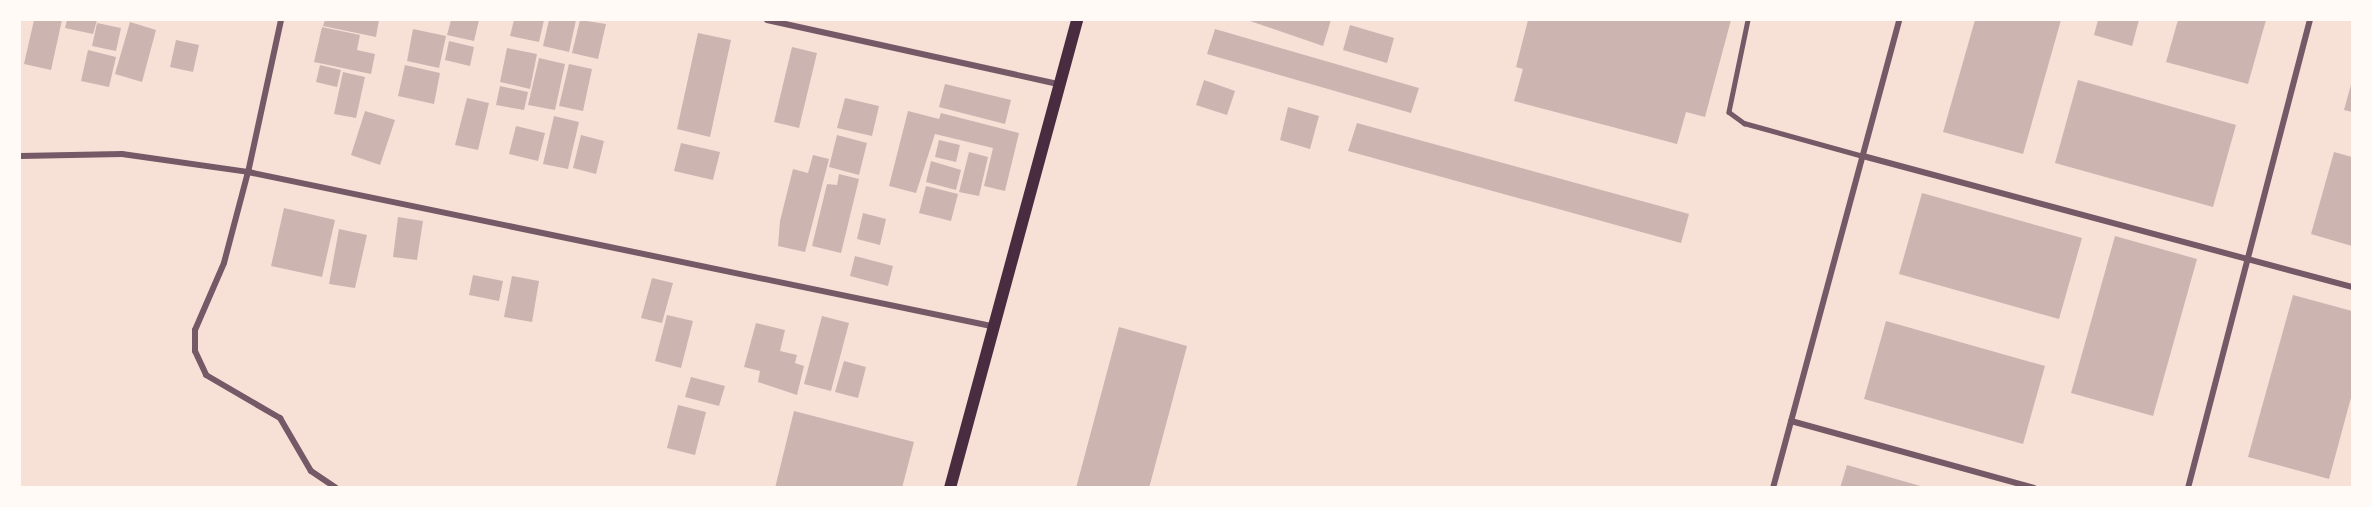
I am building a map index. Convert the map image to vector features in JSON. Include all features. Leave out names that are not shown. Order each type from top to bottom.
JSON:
[{"type":"main road","points":[[950,488],[991,326],[1077,20]]},
{"type":"street","points":[[281,20],[248,172],[224,263],[195,330],[195,351],[206,375],[280,418],[311,471],[336,488]]},
{"type":"street","points":[[767,20],[1059,84]]},
{"type":"street","points":[[1773,488],[1899,20]]},
{"type":"street","points":[[2188,488],[2310,20]]},
{"type":"street","points":[[20,156],[122,154],[248,172],[991,326]]},
{"type":"street","points":[[1863,156],[2352,287]]},
{"type":"street","points":[[1791,421],[2034,488]]},
{"type":"lane","points":[[1748,20],[1728,98],[1730,112],[1744,123],[1863,156]]},
{"type":"building","points":[[34,20],[62,20],[51,70],[24,64]]},
{"type":"building","points":[[67,20],[97,20],[93,34],[65,28]]},
{"type":"building","points":[[325,20],[379,20],[376,37],[323,26]]},
{"type":"building","points":[[451,20],[479,20],[474,41],[447,35]]},
{"type":"building","points":[[514,20],[544,20],[539,42],[510,36]]},
{"type":"building","points":[[549,20],[576,20],[569,52],[543,46]]},
{"type":"building","points":[[580,20],[606,24],[598,59],[572,53]]},
{"type":"building","points":[[1247,20],[1331,20],[1323,46]]},
{"type":"building","points":[[1528,20],[1731,20],[1705,117],[1686,112],[1677,144],[1514,101],[1523,69],[1516,67]]},
{"type":"building","points":[[1975,20],[2061,20],[2023,154],[1943,132]]},
{"type":"building","points":[[2098,20],[2139,20],[2132,46],[2094,35]]},
{"type":"building","points":[[2178,20],[2266,20],[2248,84],[2166,62]]},
{"type":"building","points":[[130,22],[156,30],[142,82],[115,74]]},
{"type":"building","points":[[97,23],[121,28],[116,51],[92,46]]},
{"type":"building","points":[[1350,25],[1394,38],[1387,63],[1343,50]]},
{"type":"building","points":[[322,27],[360,35],[357,50],[375,54],[371,74],[314,62]]},
{"type":"building","points":[[413,29],[446,36],[439,68],[407,61]]},
{"type":"building","points":[[1215,29],[1419,88],[1411,113],[1207,54]]},
{"type":"building","points":[[698,33],[731,40],[710,137],[677,129]]},
{"type":"building","points":[[176,40],[199,45],[193,72],[170,67]]},
{"type":"building","points":[[449,41],[474,47],[470,66],[445,60]]},
{"type":"building","points":[[792,47],[817,53],[799,128],[774,122]]},
{"type":"building","points":[[507,48],[537,54],[530,89],[500,82]]},
{"type":"building","points":[[88,50],[116,57],[109,87],[81,81]]},
{"type":"building","points":[[539,58],[565,64],[555,110],[528,105]]},
{"type":"building","points":[[569,64],[592,69],[583,111],[559,106]]},
{"type":"building","points":[[320,65],[341,70],[337,87],[316,82]]},
{"type":"building","points":[[405,65],[440,73],[434,104],[398,96]]},
{"type":"building","points":[[343,72],[365,77],[356,118],[334,114]]},
{"type":"building","points":[[1204,80],[1235,91],[1227,115],[1196,105]]},
{"type":"building","points":[[2078,80],[2236,125],[2213,207],[2055,163]]},
{"type":"building","points":[[2352,81],[2352,112],[2344,110]]},
{"type":"building","points":[[945,84],[1011,100],[1005,124],[939,107]]},
{"type":"building","points":[[500,86],[528,92],[524,110],[496,105]]},
{"type":"building","points":[[467,98],[489,103],[478,150],[455,145]]},
{"type":"building","points":[[845,98],[879,106],[872,136],[837,128]]},
{"type":"building","points":[[1288,107],[1319,116],[1310,149],[1280,140]]},
{"type":"building","points":[[365,111],[395,120],[380,165],[351,155]]},
{"type":"building","points":[[908,111],[939,119],[941,113],[1019,133],[1005,191],[984,186],[993,148],[935,134],[916,193],[889,186]]},
{"type":"building","points":[[554,116],[579,122],[568,169],[543,164]]},
{"type":"building","points":[[1357,123],[1689,214],[1681,243],[1348,151]]},
{"type":"building","points":[[516,126],[545,133],[538,161],[509,154]]},
{"type":"building","points":[[581,135],[604,141],[596,174],[573,168]]},
{"type":"building","points":[[837,135],[867,143],[859,175],[829,167]]},
{"type":"building","points":[[939,140],[960,145],[956,162],[935,157]]},
{"type":"building","points":[[681,143],[720,152],[713,180],[674,171]]},
{"type":"building","points":[[969,152],[988,157],[979,196],[959,192]]},
{"type":"building","points":[[2334,152],[2352,157],[2352,246],[2311,234]]},
{"type":"building","points":[[813,155],[829,159],[805,252],[778,246],[780,221],[793,169],[808,173]]},
{"type":"building","points":[[931,161],[961,170],[956,190],[926,182]]},
{"type":"building","points":[[839,174],[859,179],[841,253],[812,246],[827,184],[837,185]]},
{"type":"building","points":[[926,186],[958,194],[951,221],[919,213]]},
{"type":"building","points":[[1922,193],[2082,238],[2059,319],[1899,274]]},
{"type":"building","points":[[284,208],[335,220],[322,277],[271,266]]},
{"type":"building","points":[[863,213],[886,219],[880,245],[857,239]]},
{"type":"building","points":[[398,217],[423,221],[417,260],[393,257]]},
{"type":"building","points":[[339,229],[367,235],[355,288],[329,284]]},
{"type":"building","points":[[2115,236],[2197,259],[2153,416],[2071,393]]},
{"type":"building","points":[[855,256],[893,266],[888,286],[850,276]]},
{"type":"building","points":[[473,275],[503,281],[499,301],[469,295]]},
{"type":"building","points":[[512,276],[539,281],[532,322],[504,317]]},
{"type":"building","points":[[652,278],[673,283],[662,323],[641,318]]},
{"type":"building","points":[[2293,295],[2352,311],[2352,394],[2329,479],[2248,457]]},
{"type":"building","points":[[667,315],[693,321],[681,368],[655,361]]},
{"type":"building","points":[[822,316],[849,323],[831,391],[804,384]]},
{"type":"building","points":[[1886,321],[2045,366],[2023,444],[1864,399]]},
{"type":"building","points":[[756,323],[785,330],[780,351],[797,355],[795,363],[804,366],[797,395],[758,382],[760,371],[744,367]]},
{"type":"building","points":[[1119,327],[1187,346],[1149,488],[1076,488]]},
{"type":"building","points":[[844,361],[866,367],[858,398],[835,392]]},
{"type":"building","points":[[691,377],[725,386],[719,406],[685,397]]},
{"type":"building","points":[[678,405],[706,412],[695,455],[667,448]]},
{"type":"building","points":[[794,411],[914,442],[902,488],[775,488]]},
{"type":"building","points":[[1847,465],[1924,487],[1924,488],[1840,488]]}]
